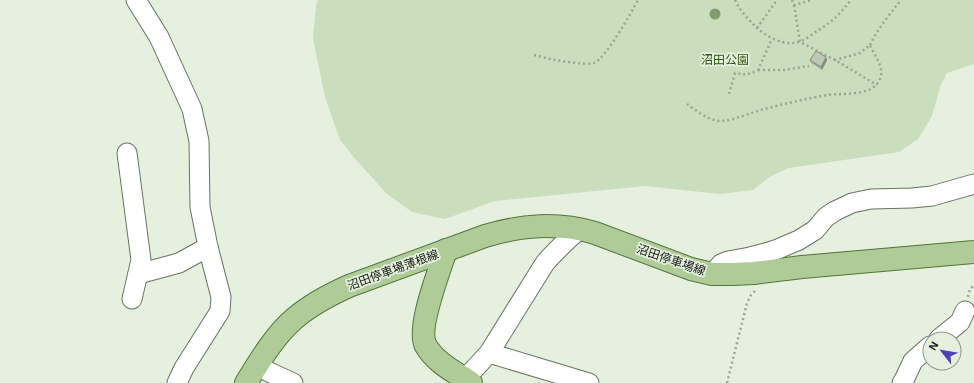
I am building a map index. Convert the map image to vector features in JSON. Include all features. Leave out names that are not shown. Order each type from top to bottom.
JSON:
[{"type":"main road","name":"沼田停車場線","points":[[446,250],[503,230],[537,226],[580,228],[595,232],[691,269],[712,274],[733,274],[974,252]]},
{"type":"main road","name":"沼田停車場薄根線","points":[[251,374],[278,336],[293,320],[330,294],[446,250]]},
{"type":"main road","name":"沼田停車場薄根線","points":[[446,250],[424,322],[425,344],[433,356],[466,382]]},
{"type":"street","points":[[136,0],[160,37],[192,109],[199,141],[200,206],[221,297],[220,312],[184,368],[177,383]]},
{"type":"street","points":[[127,153],[141,260],[132,299]]},
{"type":"street","points":[[712,274],[721,264],[728,261],[769,252],[799,240],[814,230],[826,217],[852,203],[871,199],[932,196],[974,184]]},
{"type":"street","points":[[466,382],[489,353],[545,262],[554,251],[580,228]]},
{"type":"street","points":[[138,274],[178,263],[208,246]]},
{"type":"street","points":[[949,331],[960,322],[965,311]]},
{"type":"street","points":[[489,353],[589,383]]},
{"type":"street","points":[[902,383],[913,361],[922,353]]},
{"type":"street","points":[[251,374],[293,383]]},
{"type":"path","points":[[534,55],[562,62],[585,64],[595,63],[608,49],[638,0]]},
{"type":"path","points":[[735,0],[757,28],[772,39],[786,43],[800,42],[832,21],[851,0]]},
{"type":"path","points":[[757,28],[777,0]]},
{"type":"path","points":[[792,0],[800,42]]},
{"type":"path","points":[[794,5],[812,0]]},
{"type":"path","points":[[835,60],[860,53],[870,45],[875,34],[901,0]]},
{"type":"path","points":[[758,70],[772,39]]},
{"type":"path","points":[[800,42],[835,60],[877,85]]},
{"type":"path","points":[[687,104],[702,115],[723,121],[803,100],[869,90],[877,85],[881,78],[882,69],[870,45]]},
{"type":"path","points":[[733,65],[734,60]]},
{"type":"path","points":[[729,94],[735,73],[745,75],[751,74],[758,70],[783,70],[809,66]]},
{"type":"path","points":[[727,383],[747,303],[751,295],[757,289],[754,272]]},
{"type":"green space","name":"沼田公園","points":[[318,0],[974,0],[974,64],[947,73],[940,87],[932,116],[918,139],[899,152],[789,168],[771,176],[753,190],[720,194],[645,186],[495,201],[445,219],[412,212],[387,194],[340,140],[325,97],[313,38],[316,6]]},
{"type":"building","points":[[816,51],[826,57],[821,67],[810,60]]}]
